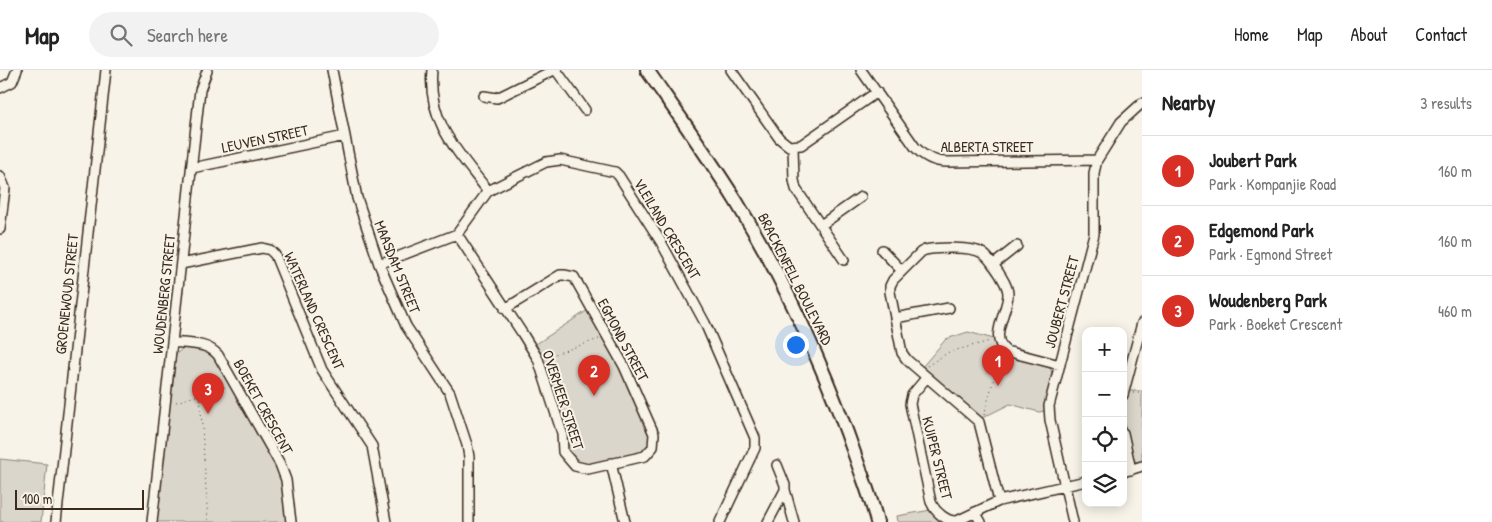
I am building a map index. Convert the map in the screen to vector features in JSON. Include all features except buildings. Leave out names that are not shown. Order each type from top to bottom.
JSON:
[{"type":"street","points":[[0,88],[12,82],[17,70]]},
{"type":"street","name":"GROENEWOUD STREET","points":[[56,522],[106,70]]},
{"type":"street","name":"MAASDAM STREET","points":[[332,70],[357,198],[379,264],[406,326],[448,388],[454,403],[469,457],[469,522]]},
{"type":"street","points":[[432,70],[432,89],[439,122],[488,191]]},
{"type":"street","points":[[484,96],[497,98],[555,70],[585,110]]},
{"type":"street","name":"BRACKENFELL BOULEVARD","points":[[647,70],[736,203],[787,293],[833,394],[878,522]]},
{"type":"street","points":[[731,70],[781,142],[793,146],[801,145],[877,92]]},
{"type":"street","name":"ALBERTA STREET","points":[[862,70],[915,147],[934,161],[1097,160]]},
{"type":"street","name":"WOUDENBERG STREET","points":[[152,522],[200,90],[207,71]]},
{"type":"street","name":"JOUBERT STREET","points":[[1073,522],[1049,416],[1049,406],[1094,234],[1094,173],[1097,160],[1121,122],[1142,103]]},
{"type":"street","name":"LEUVEN STREET","points":[[192,168],[344,136]]},
{"type":"street","points":[[793,146],[794,185],[844,260]]},
{"type":"street","name":"VLEILAND CRESCENT","points":[[457,234],[488,191],[551,160],[560,160],[609,170],[619,176],[661,242],[705,323],[755,438],[755,448],[721,522]]},
{"type":"street","points":[[0,176],[4,188],[0,229]]},
{"type":"street","points":[[820,225],[861,197]]},
{"type":"street","points":[[379,264],[457,234]]},
{"type":"street","name":"OVERMEER STREET","points":[[457,234],[538,359],[562,433],[563,452],[570,462],[580,468],[588,469],[611,463]]},
{"type":"street","points":[[993,265],[1017,246]]},
{"type":"street","name":"WATERLAND CRESCENT","points":[[181,264],[262,248],[270,250],[276,255],[322,370],[372,446],[386,522]]},
{"type":"street","points":[[882,250],[902,271]]},
{"type":"street","points":[[999,501],[979,422],[904,357],[902,353],[890,289],[893,280],[921,252],[930,250],[976,250],[986,256],[1005,283],[1008,291],[998,339],[1001,346],[1006,351],[1060,365]]},
{"type":"street","name":"EGMOND STREET","points":[[506,308],[560,275],[574,277],[624,366],[654,434],[653,447],[645,456],[611,463]]},
{"type":"street","points":[[895,318],[949,308]]},
{"type":"street","points":[[1127,380],[1142,323]]},
{"type":"street","name":"BOEKET CRESCENT","points":[[172,342],[205,346],[218,355],[283,471],[286,480],[291,522]]},
{"type":"street","name":"KUIPER STREET","points":[[924,374],[910,401],[931,502],[935,509],[947,519],[957,521],[999,501],[1082,483]]},
{"type":"street","points":[[611,463],[625,522]]},
{"type":"street","points":[[777,465],[785,485],[794,522]]},
{"type":"street","points":[[1127,471],[1142,466]]},
{"type":"street","points":[[768,522],[785,490]]},
{"type":"street","points":[[975,512],[981,522]]},
{"type":"path","points":[[538,359],[607,336]]},
{"type":"path","points":[[924,374],[949,352],[998,339]]},
{"type":"path","points":[[979,422],[983,416],[1000,357],[1006,351]]},
{"type":"path","points":[[166,404],[235,384]]},
{"type":"path","points":[[200,394],[208,522]]},
{"type":"shaded area","points":[[588,310],[617,360],[650,433],[649,445],[642,452],[588,464],[579,462],[569,452],[567,433],[536,344]]},
{"type":"shaded area","points":[[968,332],[994,339],[1001,352],[1007,356],[1051,369],[1052,375],[1044,411],[1039,412],[1010,404],[982,418],[922,367],[946,339]]},
{"type":"shaded area","points":[[183,348],[201,350],[209,353],[216,359],[278,470],[288,522],[156,522],[175,355]]},
{"type":"shaded area","points":[[1128,391],[1142,391],[1142,462],[1135,462],[1127,438]]},
{"type":"shaded area","points":[[0,459],[47,464],[41,522],[0,522]]},
{"type":"shaded area","points":[[931,510],[945,522],[898,522],[897,516]]},
{"type":"place","name":"Joubert Park","points":[[998,386]]},
{"type":"place","name":"Edgemond Park","points":[[594,396]]},
{"type":"place","name":"Woudenberg Park","points":[[208,414]]}]
